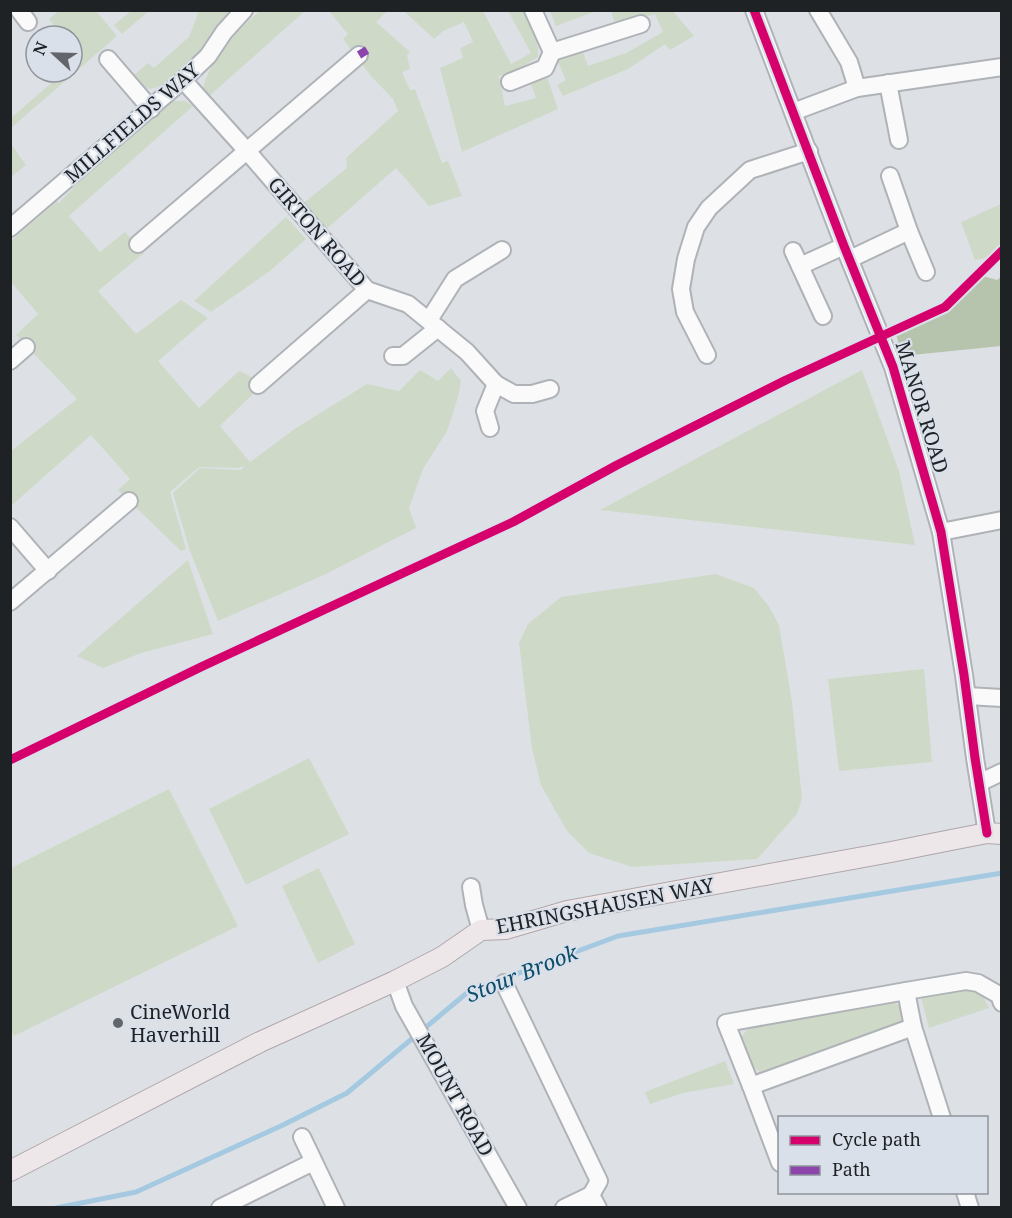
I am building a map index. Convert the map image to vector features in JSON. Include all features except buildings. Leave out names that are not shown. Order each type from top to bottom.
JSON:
[{"type":"main road","name":"EHRINGSHAUSEN WAY","points":[[10,1171],[260,1042],[395,981],[442,957],[481,930],[506,929],[567,911],[994,833]]},
{"type":"street","name":"MILLFIELDS WAY","points":[[16,224],[183,80],[208,56],[224,32],[244,10]]},
{"type":"street","points":[[510,82],[545,68],[552,52],[533,10]]},
{"type":"street","name":"MANOR ROAD","points":[[754,10],[893,367],[941,532],[979,783],[994,833]]},
{"type":"street","points":[[818,10],[849,62],[857,88]]},
{"type":"street","points":[[552,52],[641,24]]},
{"type":"street","points":[[138,244],[359,55]]},
{"type":"street","points":[[108,59],[151,109]]},
{"type":"street","points":[[793,112],[857,88],[1002,67]]},
{"type":"street","name":"GIRTON ROAD","points":[[183,80],[367,290],[408,304],[467,352],[496,384]]},
{"type":"street","points":[[888,83],[899,140]]},
{"type":"street","points":[[707,356],[685,312],[681,289],[686,259],[696,227],[709,208],[750,170],[809,151]]},
{"type":"street","points":[[890,176],[926,272]]},
{"type":"street","points":[[824,316],[796,258],[847,252],[909,231]]},
{"type":"street","points":[[393,356],[404,356],[434,324],[455,279],[502,250]]},
{"type":"street","points":[[258,385],[367,290]]},
{"type":"street","points":[[10,361],[26,347]]},
{"type":"street","points":[[490,428],[485,411],[496,384],[514,394],[532,394],[550,389]]},
{"type":"street","points":[[10,602],[129,501]]},
{"type":"street","points":[[941,532],[1002,520]]},
{"type":"street","points":[[10,527],[48,571]]},
{"type":"street","points":[[967,696],[1002,698]]},
{"type":"street","points":[[979,783],[1002,772]]},
{"type":"street","points":[[471,887],[481,930]]},
{"type":"street","name":"MOUNT ROAD","points":[[395,981],[404,1006],[518,1208]]},
{"type":"street","points":[[778,1158],[726,1023],[966,981],[978,983],[999,995],[1002,1003]]},
{"type":"street","points":[[504,984],[599,1180],[594,1201],[564,1208]]},
{"type":"street","points":[[906,991],[913,1027],[941,1116]]},
{"type":"street","points":[[751,1086],[913,1027]]},
{"type":"street","points":[[302,1137],[336,1208]]},
{"type":"street","points":[[220,1208],[313,1162]]},
{"type":"green space","points":[[550,10],[597,11],[556,26]]},
{"type":"green space","points":[[59,11],[96,11],[117,36],[84,65],[84,24],[53,24],[49,19]]},
{"type":"green space","points":[[131,11],[149,11],[122,34],[114,25]]},
{"type":"green space","points":[[199,11],[231,11],[196,54],[176,74],[157,87],[143,88],[133,76],[148,63],[154,68],[189,37]]},
{"type":"green space","points":[[260,11],[305,11],[208,97],[203,89],[211,68],[234,36]]},
{"type":"green space","points":[[329,11],[387,11],[376,22],[410,52],[407,55],[410,69],[402,72],[410,90],[415,89],[442,163],[448,161],[462,196],[429,206],[396,168],[323,232],[300,206],[347,168],[346,158],[398,111],[393,99],[371,76],[343,39],[348,34]]},
{"type":"green space","points":[[404,11],[483,11],[511,64],[531,53],[508,11],[528,11],[537,34],[538,57],[519,69],[499,76],[505,106],[536,98],[528,77],[538,73],[548,79],[558,109],[462,152],[440,68],[463,58],[460,48],[473,42],[464,22],[443,31],[434,39]]},
{"type":"green space","points":[[611,11],[673,11],[694,36],[670,50],[665,44],[628,69],[563,96],[557,85],[566,80],[557,60],[583,52],[588,66],[626,53],[663,32],[655,14],[616,27]]},
{"type":"green space","points":[[50,84],[62,84],[11,128],[11,118]]},
{"type":"green space","points":[[172,101],[185,101],[193,106],[69,216],[100,252],[125,232],[144,253],[98,291],[136,334],[181,300],[208,318],[158,361],[199,408],[239,371],[248,375],[255,382],[259,388],[220,426],[250,462],[296,428],[367,384],[399,391],[420,370],[438,381],[451,368],[461,381],[447,431],[423,469],[409,508],[416,528],[324,575],[218,621],[190,551],[173,493],[200,468],[241,470],[245,466],[238,468],[199,467],[170,492],[186,549],[181,551],[118,490],[130,479],[91,435],[11,506],[11,451],[77,399],[16,335],[38,314],[11,282],[11,241],[57,201],[59,203],[78,183]]},
{"type":"green space","points":[[11,144],[26,165],[10,177]]},
{"type":"green space","points":[[1001,204],[1001,243],[986,258],[975,260],[961,222]]},
{"type":"green space","points":[[286,217],[306,239],[270,271],[211,312],[194,301]]},
{"type":"green space","points":[[983,276],[997,280],[1001,277],[1001,346],[902,356],[896,334],[948,311]]},
{"type":"green space","points":[[862,370],[899,471],[915,545],[600,510]]},
{"type":"green space","points":[[188,560],[213,634],[141,653],[103,668],[77,656]]},
{"type":"green space","points":[[716,574],[754,588],[768,605],[779,625],[792,702],[802,799],[797,814],[757,859],[632,867],[589,853],[567,831],[541,785],[532,749],[519,643],[528,624],[561,597]]},
{"type":"green space","points":[[924,669],[932,762],[839,771],[828,679]]},
{"type":"green space","points":[[309,758],[349,834],[246,885],[209,809]]},
{"type":"green space","points":[[169,789],[238,926],[14,1036],[10,1029],[11,868]]},
{"type":"green space","points":[[319,868],[355,944],[318,963],[282,886]]},
{"type":"green space","points":[[965,988],[983,996],[989,1008],[929,1028],[921,997]]},
{"type":"green space","points":[[888,1001],[897,1004],[904,1011],[906,1014],[903,1022],[765,1075],[751,1064],[743,1049],[741,1037],[748,1029]]},
{"type":"green space","points":[[725,1061],[734,1084],[683,1093],[650,1104],[645,1092]]},
{"type":"waterway","name":"Stour Brook","points":[[56,1208],[136,1192],[283,1125],[347,1093],[468,992],[618,936],[1002,873]]},
{"type":"marked path","points":[[359,55],[367,50]]},
{"type":"cycle path","points":[[754,10],[893,367],[941,532],[987,833]]},
{"type":"cycle path","points":[[10,760],[203,666],[513,522],[617,465],[786,380],[945,307],[1002,251]]},
{"type":"place","name":"CineWorld Haverhill","points":[[118,1023]]}]
